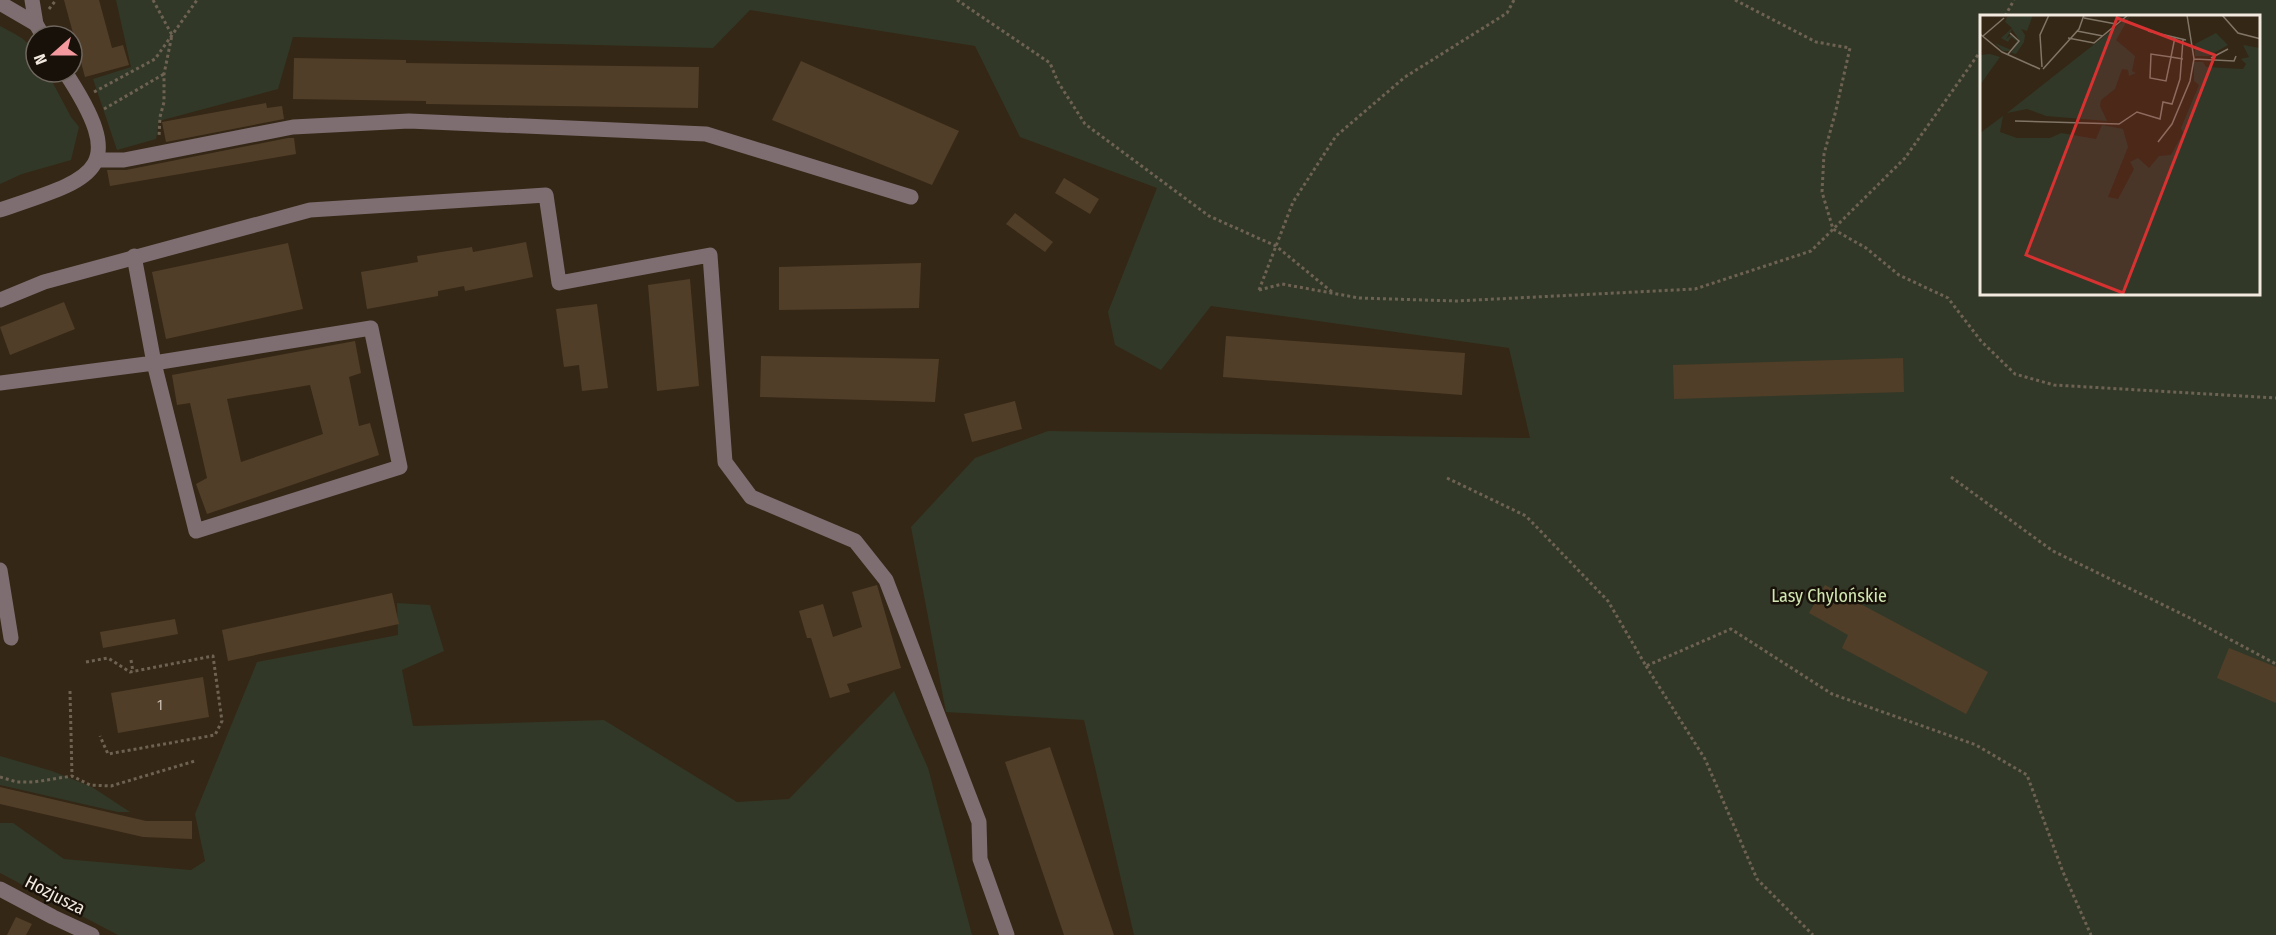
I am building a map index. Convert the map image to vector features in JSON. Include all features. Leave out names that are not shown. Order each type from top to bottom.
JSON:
[{"type":"street","points":[[32,0],[38,24]]},
{"type":"street","points":[[0,3],[30,24]]},
{"type":"street","points":[[0,210],[77,181],[91,170],[97,160],[100,147],[93,120],[72,84]]},
{"type":"street","points":[[97,160],[124,160],[293,127],[409,121],[706,134],[911,197]]},
{"type":"street","points":[[0,300],[44,282],[310,210],[546,195],[559,283],[710,255],[725,462],[751,497],[855,541],[886,580],[979,822],[980,859],[1007,935]]},
{"type":"street","points":[[0,383],[154,363],[371,328],[400,467],[196,531],[154,363],[134,256]]},
{"type":"street","points":[[0,570],[11,638]]},
{"type":"street","name":"Hozjusza","points":[[0,889],[92,935]]},
{"type":"street","points":[[52,917],[56,935]]},
{"type":"path","points":[[153,0],[171,35],[164,74],[166,86],[160,117],[159,153]]},
{"type":"path","points":[[90,94],[155,59],[197,0]]},
{"type":"path","points":[[957,0],[1050,63],[1058,82],[1085,124],[1209,216],[1276,246],[1333,293]]},
{"type":"path","points":[[1514,0],[1507,13],[1405,77],[1336,136],[1293,202],[1259,290],[1282,284],[1359,298],[1456,301],[1695,289],[1811,251],[1905,158],[1980,52]]},
{"type":"path","points":[[1735,0],[1816,42],[1850,48],[1836,114],[1824,154],[1822,192],[1833,229],[1866,248],[1899,275],[1948,298],[1981,341],[2015,374],[2054,385],[2276,398]]},
{"type":"path","points":[[2006,15],[2014,0]]},
{"type":"path","points":[[101,111],[164,74]]},
{"type":"path","points":[[1951,477],[2053,551],[2190,618],[2276,664]]},
{"type":"path","points":[[1447,478],[1526,516],[1608,601],[1705,759],[1757,879],[1813,935]]},
{"type":"path","points":[[1646,666],[1731,629],[1832,694],[1976,745],[2027,775],[2063,872],[2091,935]]},
{"type":"path","points":[[86,662],[108,658],[133,672],[213,656],[222,715],[219,732],[212,736],[108,754],[100,736]]},
{"type":"path","points":[[131,660],[133,672]]},
{"type":"path","points":[[70,691],[72,776]]},
{"type":"path","points":[[0,777],[17,782],[34,782],[72,776],[90,785],[111,786],[195,760]]},
{"type":"green space","name":"Lasy Chylońskie","points":[[116,0],[2276,0],[2276,935],[1134,935],[1084,720],[946,712],[911,527],[975,458],[1048,431],[1530,438],[1509,348],[1211,306],[1161,370],[1115,345],[1108,312],[1157,188],[1020,137],[975,46],[750,10],[713,48],[293,37],[278,89],[159,121],[156,139],[117,150],[93,79],[131,67]]},
{"type":"green space","points":[[0,26],[24,40],[24,84],[53,84],[79,127],[71,160],[22,174],[0,184]]},
{"type":"green space","points":[[397,603],[430,605],[444,651],[402,670],[413,726],[604,720],[737,802],[789,799],[894,691],[928,768],[972,935],[118,935],[0,873],[0,823],[13,823],[64,859],[191,870],[205,861],[195,814],[257,662],[398,635]]},
{"type":"green space","points":[[0,756],[52,771],[92,787],[130,812],[118,812],[0,785]]},
{"type":"building","points":[[64,0],[99,0],[112,48],[123,45],[129,65],[85,77],[84,24],[71,24]]},
{"type":"building","points":[[294,58],[406,60],[406,63],[699,67],[698,108],[426,104],[426,101],[293,99]]},
{"type":"building","points":[[801,61],[959,131],[932,185],[772,120]]},
{"type":"building","points":[[266,103],[267,108],[282,106],[284,119],[166,142],[162,122]]},
{"type":"building","points":[[294,138],[296,154],[110,186],[107,170],[126,170]]},
{"type":"building","points":[[1064,178],[1099,199],[1090,214],[1055,193]]},
{"type":"building","points":[[1015,213],[1053,242],[1045,252],[1006,224]]},
{"type":"building","points":[[526,242],[533,277],[465,291],[464,286],[438,291],[438,296],[367,309],[361,272],[418,262],[417,256],[472,247],[473,252]]},
{"type":"building","points":[[288,243],[303,309],[166,339],[152,272]]},
{"type":"building","points":[[921,263],[919,308],[779,310],[779,267]]},
{"type":"building","points":[[690,279],[699,386],[657,391],[648,285]]},
{"type":"building","points":[[64,302],[75,329],[10,355],[0,327]]},
{"type":"building","points":[[597,304],[608,388],[582,391],[579,365],[564,367],[556,309]]},
{"type":"building","points":[[1226,336],[1465,353],[1462,395],[1223,377]]},
{"type":"building","points":[[355,341],[361,373],[349,377],[359,426],[370,423],[379,455],[207,514],[196,484],[207,478],[190,403],[177,405],[172,375]],"holes":[[[310,385],[323,434],[241,462],[227,399]]]},
{"type":"building","points":[[761,356],[939,359],[935,402],[760,397]]},
{"type":"building","points":[[1903,358],[1904,392],[1674,399],[1673,365]]},
{"type":"building","points":[[1015,401],[1022,429],[972,442],[964,414]]},
{"type":"building","points":[[877,585],[901,668],[847,684],[850,692],[830,698],[811,638],[807,638],[799,611],[823,604],[833,637],[862,627],[852,592]]},
{"type":"building","points":[[1825,585],[1988,672],[1966,714],[1842,648],[1848,635],[1809,613]]},
{"type":"building","points":[[392,593],[399,624],[228,661],[222,630]]},
{"type":"building","points":[[175,619],[178,634],[103,648],[100,632]]},
{"type":"building","points":[[2229,648],[2276,667],[2276,703],[2217,678]]},
{"type":"building","points":[[203,677],[209,717],[118,733],[111,693]]},
{"type":"building","points":[[1050,747],[1114,935],[1064,935],[1005,762]]},
{"type":"building","points":[[0,787],[146,821],[192,821],[192,839],[143,837],[0,804]]},
{"type":"building","points":[[16,917],[32,924],[26,935],[7,935]]}]
